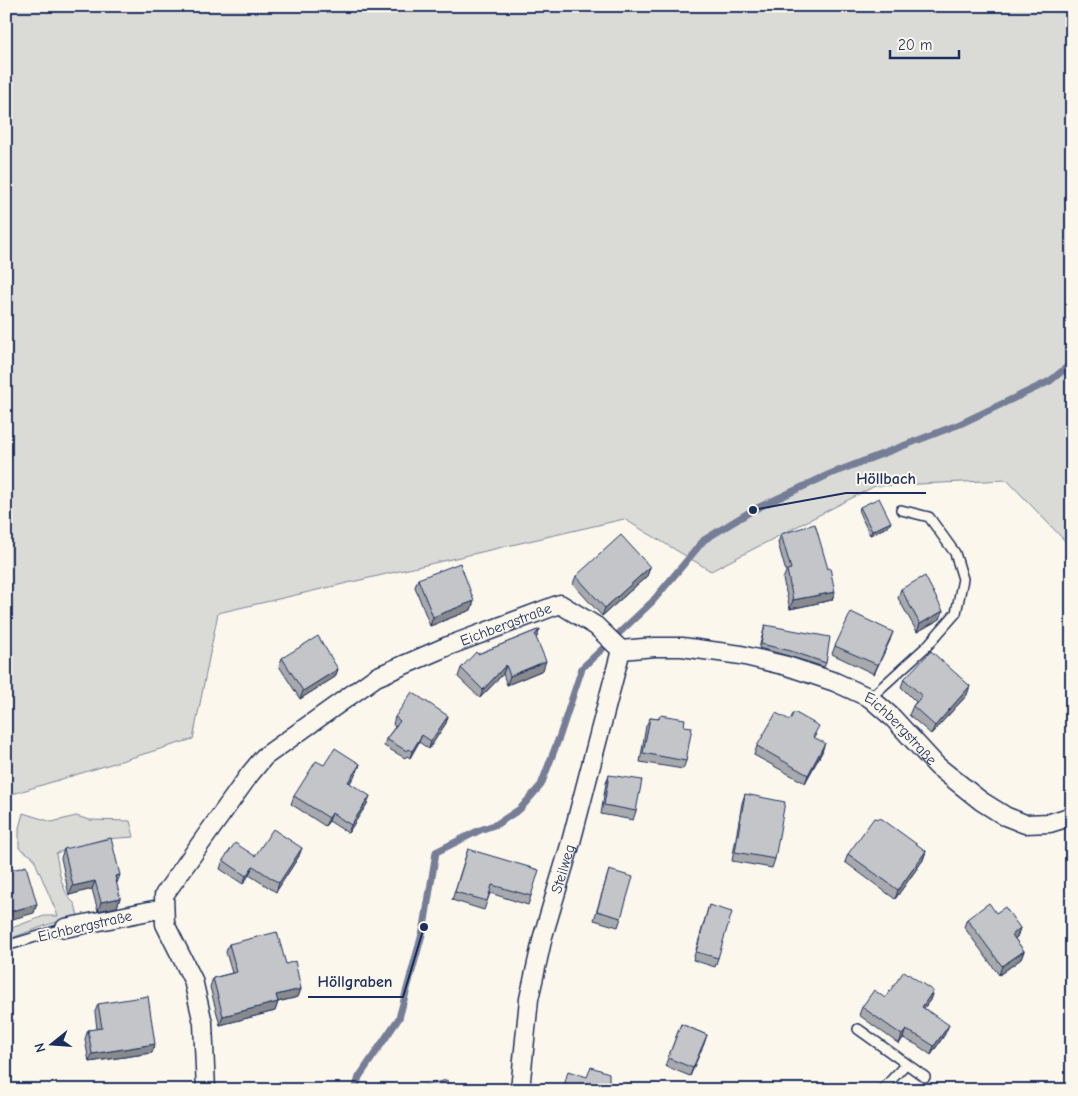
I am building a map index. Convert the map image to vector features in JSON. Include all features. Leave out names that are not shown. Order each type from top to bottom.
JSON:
[{"type":"street","name":"Eichbergstraße","points":[[206,1090],[203,1023],[193,980],[165,924],[164,895],[264,757],[376,676],[448,646],[560,604],[596,626],[618,648],[682,647],[741,654],[819,676],[870,698],[893,718],[938,766],[981,801],[1005,816],[1025,824],[1050,823],[1072,816]]},
{"type":"street","name":"Steilweg","points":[[520,1090],[529,999],[618,648]]},
{"type":"street","name":"Eichbergstraße","points":[[65,928],[164,908]]},
{"type":"lane","points":[[870,698],[927,646],[956,613],[963,579],[955,553],[929,517],[901,510]]},
{"type":"lane","name":"Eichbergstraße","points":[[6,946],[65,928]]},
{"type":"lane","points":[[858,1028],[925,1077]]},
{"type":"lane","points":[[882,1090],[906,1064]]},
{"type":"shaded area","points":[[6,6],[1072,6],[1072,534],[1067,543],[1007,480],[875,486],[711,571],[624,519],[218,613],[193,739],[6,796]]},
{"type":"shaded area","points":[[23,813],[52,822],[76,816],[90,820],[130,821],[134,837],[104,839],[56,853],[64,887],[75,904],[78,916],[6,940],[6,930],[44,916],[58,916],[33,857],[19,848],[19,828]]},
{"type":"building","points":[[879,498],[891,522],[872,531],[860,507]]},
{"type":"building","points":[[815,524],[828,569],[830,568],[835,592],[793,600],[787,570],[791,569],[781,534]]},
{"type":"building","points":[[621,535],[650,567],[605,608],[576,576]]},
{"type":"building","points":[[460,563],[474,601],[433,617],[418,579]]},
{"type":"building","points":[[925,576],[943,611],[920,624],[901,589]]},
{"type":"building","points":[[851,612],[893,632],[878,665],[835,646]]},
{"type":"building","points":[[765,625],[830,637],[826,663],[791,651],[761,644]]},
{"type":"building","points":[[540,629],[535,635],[546,661],[510,676],[506,665],[483,690],[461,668],[476,652],[478,654]]},
{"type":"building","points":[[318,636],[338,669],[303,691],[282,658]]},
{"type":"building","points":[[931,651],[970,686],[935,726],[913,706],[922,696],[904,679]]},
{"type":"building","points":[[412,692],[448,716],[431,741],[422,735],[412,751],[409,749],[407,751],[386,739],[400,721],[395,717]]},
{"type":"building","points":[[794,712],[819,726],[813,737],[825,743],[808,775],[757,746],[776,713],[790,720]]},
{"type":"building","points":[[660,715],[685,719],[684,726],[692,727],[686,761],[643,753],[650,718],[659,719]]},
{"type":"building","points":[[335,748],[360,764],[348,782],[370,796],[351,825],[332,813],[329,818],[294,796],[316,761],[324,765]]},
{"type":"building","points":[[609,775],[642,780],[636,811],[604,805]]},
{"type":"building","points":[[745,794],[785,802],[775,859],[735,852]]},
{"type":"building","points":[[874,818],[882,819],[926,851],[898,890],[848,854]]},
{"type":"building","points":[[273,829],[302,848],[279,883],[253,866],[246,876],[223,860],[235,843],[255,856]]},
{"type":"building","points":[[111,838],[120,875],[115,876],[120,898],[101,902],[95,881],[73,886],[64,849]]},
{"type":"building","points":[[468,849],[539,870],[531,896],[492,885],[487,901],[455,892]]},
{"type":"building","points":[[26,866],[37,904],[6,913],[6,872]]},
{"type":"building","points":[[609,870],[633,877],[621,918],[597,911]]},
{"type":"building","points":[[989,903],[996,913],[1005,907],[1020,928],[1012,935],[1024,951],[1002,966],[967,919]]},
{"type":"building","points":[[709,905],[732,912],[718,958],[696,952]]},
{"type":"building","points":[[277,932],[286,964],[295,961],[301,989],[276,995],[278,1002],[223,1016],[213,978],[237,972],[229,944]]},
{"type":"building","points":[[904,971],[933,991],[922,1007],[949,1025],[934,1046],[906,1030],[902,1035],[862,1007],[874,990],[885,998]]},
{"type":"building","points":[[148,996],[155,1044],[92,1054],[88,1030],[102,1028],[98,1004]]},
{"type":"building","points":[[681,1024],[707,1035],[693,1068],[668,1058]]},
{"type":"building","points":[[591,1067],[609,1073],[609,1090],[563,1090],[568,1071],[587,1077]]},
{"type":"building","points":[[447,1080],[449,1090],[419,1090],[418,1087]]},
{"type":"building","points":[[462,1087],[463,1090],[449,1090]]},
{"type":"waterway","points":[[355,1090],[359,1077],[399,1018],[424,927],[436,852],[480,830],[497,824],[520,809],[541,785],[582,668],[652,602],[704,540],[753,510],[830,474],[960,424],[1050,381],[1072,363]]},
{"type":"place","name":"Höllbach","points":[[753,510]]},
{"type":"place","name":"Höllgraben","points":[[424,927]]}]
